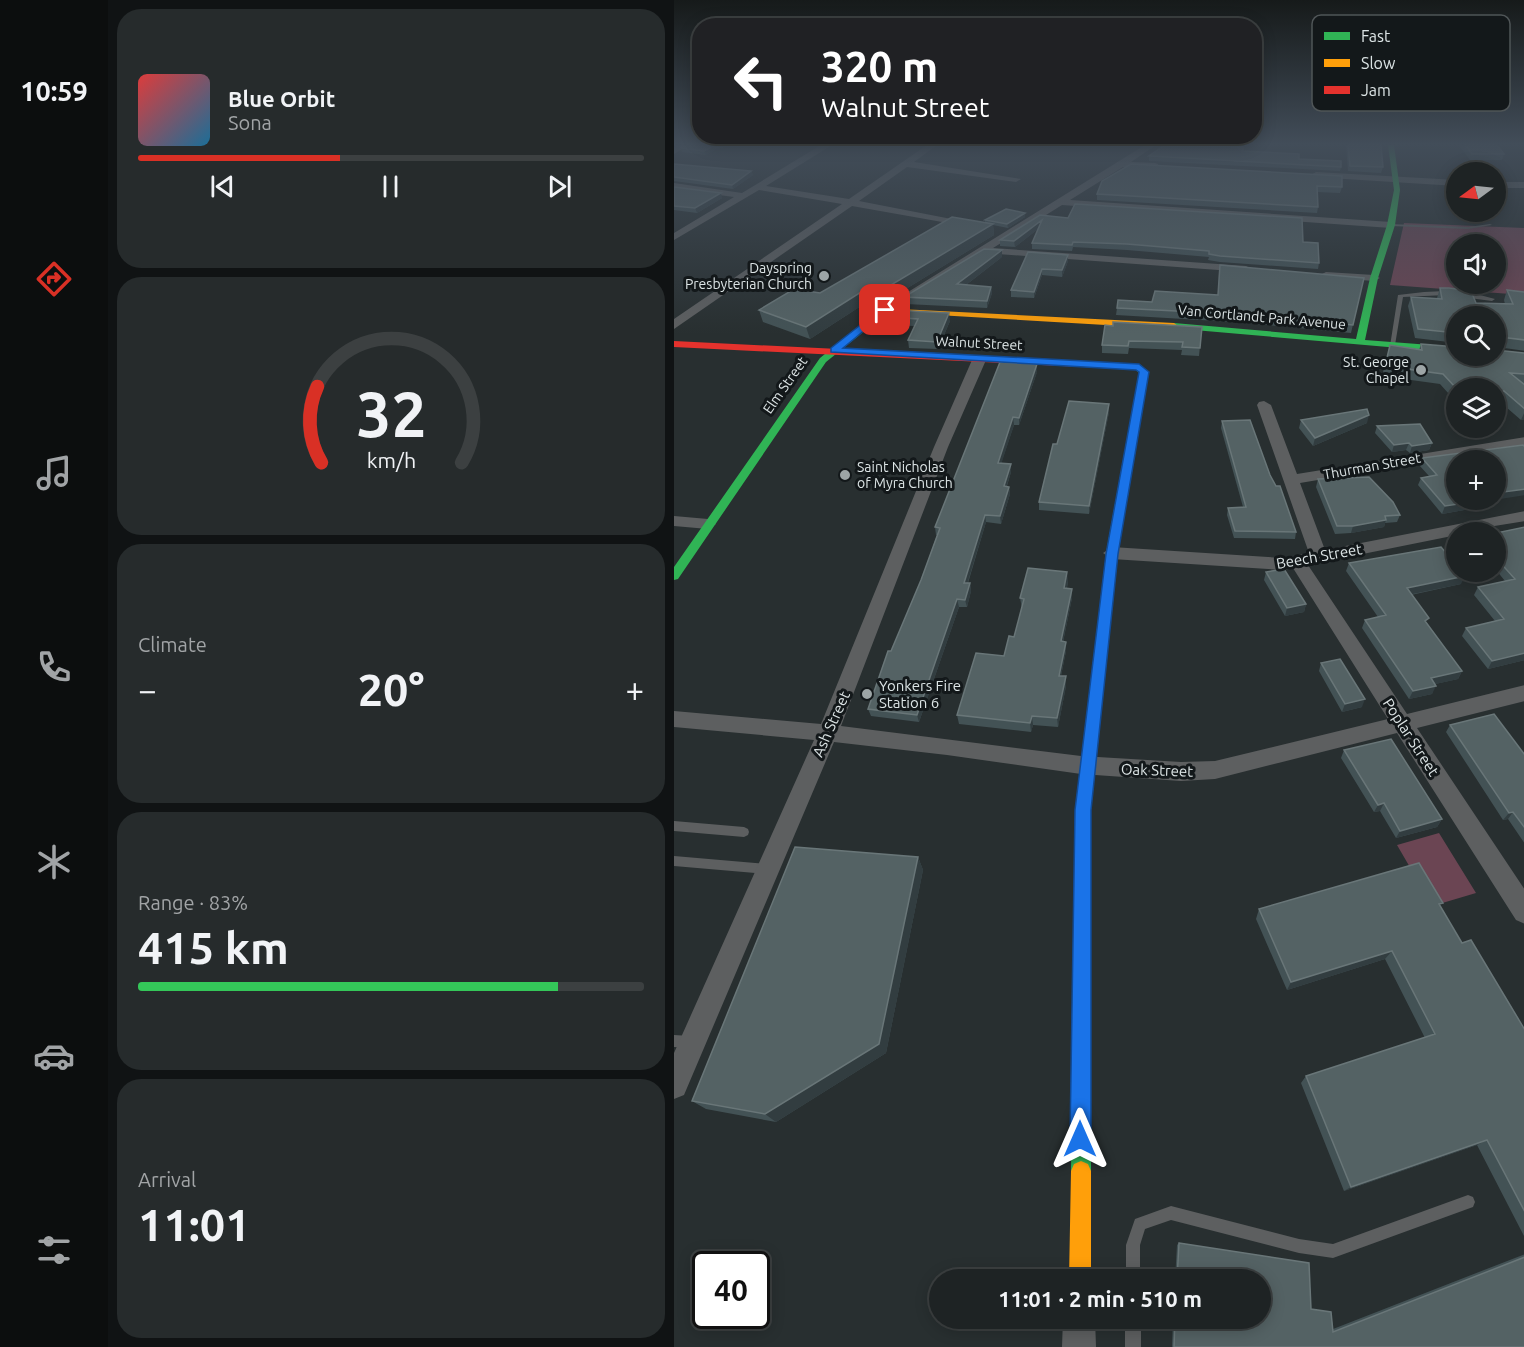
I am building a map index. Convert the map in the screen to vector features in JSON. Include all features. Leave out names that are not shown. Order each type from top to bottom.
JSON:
[{"type":"street","points":[[674,237],[725,208]]},
{"type":"street","points":[[674,326],[842,208]]},
{"type":"street","points":[[880,208],[986,229]]},
{"type":"street","name":"Elm Street","points":[[674,576],[823,360],[885,310],[981,250],[1003,232],[1049,208]]},
{"type":"street","points":[[1144,208],[1391,225]]},
{"type":"street","points":[[1360,342],[1374,278],[1391,225],[1394,208]]},
{"type":"street","points":[[981,250],[1260,270]]},
{"type":"street","points":[[1317,274],[1374,278]]},
{"type":"street","name":"Van Cortlandt Park Avenue","points":[[885,310],[1235,329],[1446,349]]},
{"type":"street","name":"Walnut Street","points":[[674,344],[834,350],[979,360],[1139,367],[1144,372],[1112,554]]},
{"type":"street","name":"Ash Street","points":[[674,1085],[683,1042],[768,869],[827,734],[979,360]]},
{"type":"street","points":[[1264,405],[1319,557]]},
{"type":"street","name":"Thurman Street","points":[[1291,480],[1524,441]]},
{"type":"street","name":"Beech Street","points":[[1112,554],[1257,565],[1319,557],[1524,516]]},
{"type":"street","points":[[674,521],[708,524]]},
{"type":"street","points":[[1079,1269],[1083,810],[1112,554]]},
{"type":"street","name":"Poplar Street","points":[[1297,561],[1524,912]]},
{"type":"street","name":"Oak Street","points":[[674,718],[945,746],[1088,767],[1185,772],[1215,770],[1524,693]]},
{"type":"street","points":[[1079,1329],[1079,1347]]},
{"type":"lane","points":[[1391,225],[1468,228],[1490,225]]},
{"type":"lane","points":[[1392,345],[1400,296],[1431,291],[1462,293],[1492,299]]},
{"type":"lane","points":[[674,826],[744,832]]},
{"type":"lane","points":[[674,861],[768,869]]},
{"type":"lane","points":[[1133,1269],[1133,1245],[1140,1224],[1171,1213],[1300,1246],[1334,1251],[1468,1202]]},
{"type":"lane","points":[[1133,1329],[1133,1347]]},
{"type":"shaded area","points":[[1404,223],[1524,228],[1524,295],[1506,294],[1506,234],[1446,234],[1446,289],[1390,285]]},
{"type":"shaded area","points":[[1439,833],[1476,893],[1439,904],[1429,900],[1397,845]]},
{"type":"building","points":[[1073,208],[1138,208],[1302,218],[1303,242],[1318,243],[1319,263],[1220,256],[1209,254],[1209,251],[1127,244],[1032,243],[1042,220],[1014,241],[1000,240],[1040,215],[1068,218]]},
{"type":"building","points":[[1006,209],[1025,213],[1007,224],[985,220]]},
{"type":"building","points":[[952,217],[993,224],[881,291],[861,292],[806,327],[759,310],[794,289],[820,293]]},
{"type":"building","points":[[984,249],[1002,250],[957,284],[991,287],[987,301],[904,297]]},
{"type":"building","points":[[1028,252],[1068,255],[1062,270],[1042,269],[1034,292],[1011,290]]},
{"type":"building","points":[[1220,265],[1364,278],[1353,325],[1236,314],[1117,308],[1118,300],[1152,302],[1155,291],[1218,295]]},
{"type":"building","points":[[1440,288],[1446,288],[1446,294],[1472,294],[1476,303],[1513,304],[1507,290],[1525,292],[1525,340],[1506,338],[1506,306],[1446,306],[1446,332],[1418,329],[1411,297],[1442,299]]},
{"type":"building","points":[[891,310],[949,313],[937,342],[908,340],[918,319],[888,317]]},
{"type":"building","points":[[1113,322],[1202,327],[1200,348],[1182,347],[1183,342],[1129,341],[1128,346],[1102,345],[1105,325],[1113,326]]},
{"type":"building","points":[[1421,344],[1446,346],[1446,366],[1506,366],[1506,351],[1525,353],[1525,374],[1510,373],[1525,385],[1525,409],[1506,393],[1506,378],[1447,378],[1443,374],[1385,366],[1390,345],[1422,350]]},
{"type":"building","points":[[1000,362],[1037,364],[1019,418],[1013,417],[998,463],[1011,464],[1004,486],[1009,487],[1000,516],[985,515],[964,583],[970,583],[965,600],[957,599],[917,715],[868,709],[888,651],[891,651],[921,580],[940,528],[935,527]]},
{"type":"building","points":[[1069,401],[1109,404],[1089,506],[1039,502],[1053,444],[1057,444]]},
{"type":"building","points":[[1367,409],[1369,415],[1315,438],[1301,420]]},
{"type":"building","points":[[1250,420],[1270,475],[1276,486],[1280,486],[1296,532],[1235,531],[1228,508],[1246,507],[1222,421]]},
{"type":"building","points":[[1420,424],[1432,443],[1412,446],[1409,443],[1394,445],[1377,426]]},
{"type":"building","points":[[1523,445],[1525,447],[1525,489],[1506,492],[1506,450],[1484,450]]},
{"type":"building","points":[[1446,455],[1446,506],[1421,478],[1437,475],[1422,458]]},
{"type":"building","points":[[1369,477],[1393,502],[1400,515],[1385,516],[1386,520],[1353,526],[1337,526],[1318,479]]},
{"type":"building","points":[[1525,527],[1525,653],[1492,661],[1466,628],[1504,619],[1478,587],[1515,579],[1506,569],[1506,531]]},
{"type":"building","points":[[1441,547],[1446,553],[1446,580],[1407,588],[1429,618],[1425,621],[1462,671],[1431,678],[1436,686],[1413,691],[1365,620],[1386,615],[1349,563]]},
{"type":"building","points":[[1028,568],[1067,572],[1064,588],[1072,589],[1061,641],[1066,642],[1059,676],[1066,676],[1057,718],[1032,716],[1030,723],[957,715],[976,653],[1004,656],[1009,636],[1014,637],[1024,599],[1020,598]]},
{"type":"building","points":[[1284,569],[1306,604],[1287,608],[1266,572]]},
{"type":"building","points":[[1340,659],[1365,699],[1345,704],[1321,663]]},
{"type":"building","points":[[1494,714],[1525,755],[1525,828],[1513,812],[1509,813],[1450,725]]},
{"type":"building","points":[[1391,739],[1442,819],[1400,831],[1384,803],[1378,805],[1344,750]]},
{"type":"building","points":[[795,847],[918,857],[879,1044],[765,1114],[692,1101]]},
{"type":"building","points":[[1419,863],[1443,903],[1439,904],[1462,943],[1471,940],[1525,1030],[1525,1212],[1487,1140],[1351,1187],[1306,1076],[1435,1034],[1392,951],[1291,982],[1259,909]]},
{"type":"building","points":[[1179,1243],[1309,1263],[1311,1309],[1331,1312],[1333,1332],[1525,1257],[1525,1347],[1174,1347],[1175,1329],[1271,1329],[1271,1269],[1178,1269]]},
{"type":"traffic: fast","points":[[1360,342],[1374,278],[1391,225],[1394,208]]},
{"type":"traffic: fast","points":[[674,576],[823,360],[885,310],[903,311]]},
{"type":"traffic: fast","points":[[1174,326],[1446,349]]},
{"type":"traffic: fast","points":[[1082,364],[1138,367],[1144,372],[1112,553],[1106,609]]},
{"type":"traffic: fast","points":[[1081,1171],[1082,943]]},
{"type":"traffic: slow","points":[[903,311],[1174,326]]},
{"type":"traffic: slow","points":[[1080,1269],[1081,1171]]},
{"type":"traffic: jam","points":[[674,344],[1082,364]]},
{"type":"traffic: jam","points":[[1082,943],[1083,810],[1106,609]]},
{"type":"place","name":"Dayspring Presbyterian Church","points":[[824,276]]},
{"type":"place","name":"St. George Chapel","points":[[1421,370]]},
{"type":"place","name":"Saint Nicholas of Myra Church","points":[[845,475]]},
{"type":"place","name":"Yonkers Fire Station 6","points":[[867,694]]},
{"type":"route","points":[[885,310],[834,350],[979,360],[1139,367],[1144,372],[1112,554],[1083,810],[1080,1139]]}]
